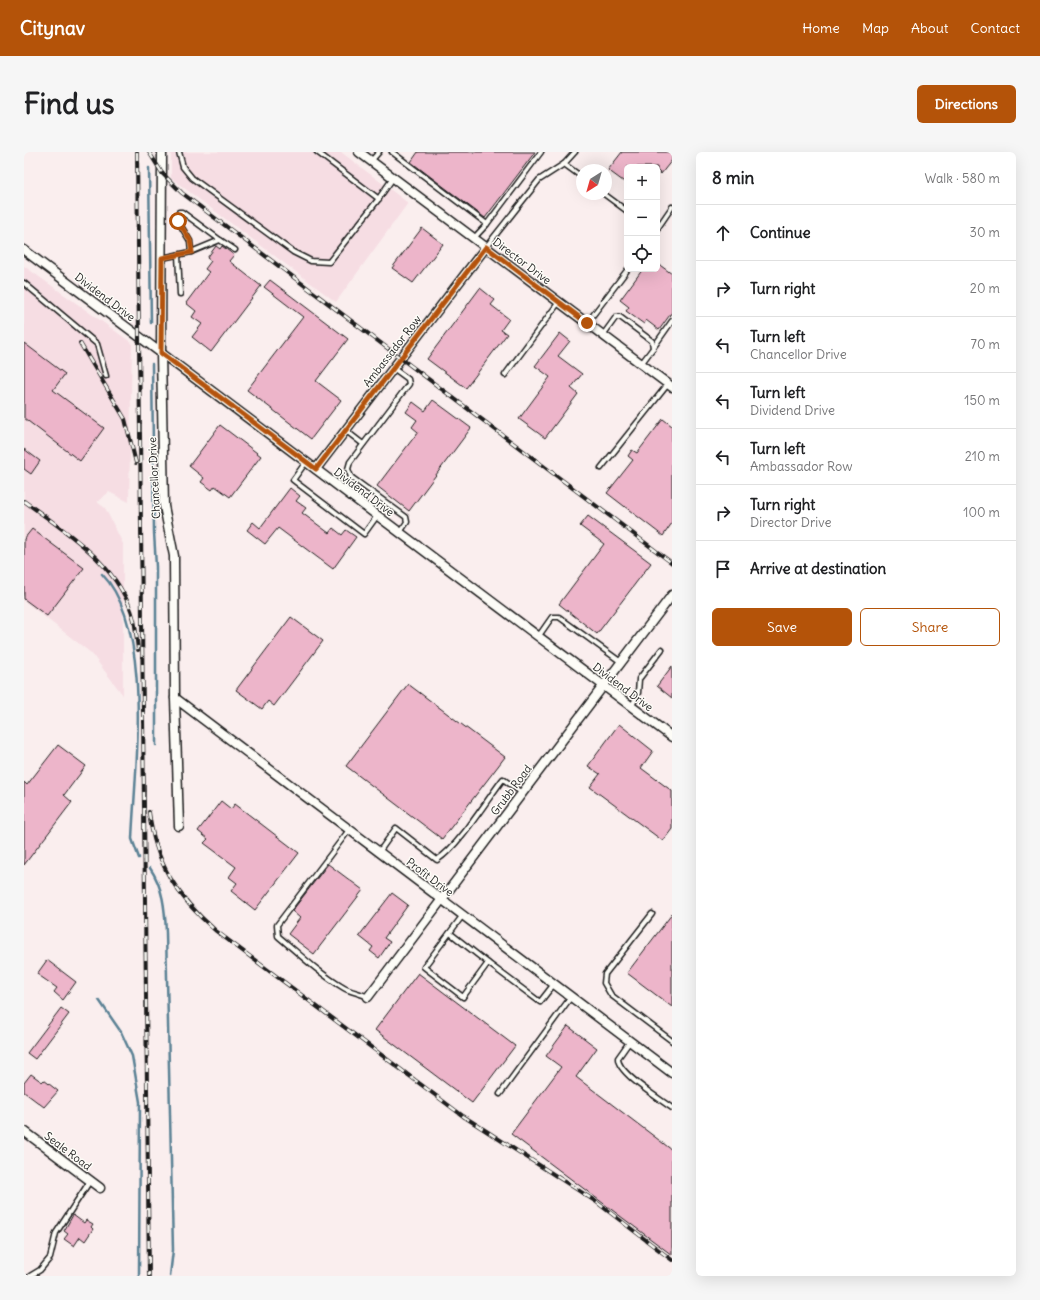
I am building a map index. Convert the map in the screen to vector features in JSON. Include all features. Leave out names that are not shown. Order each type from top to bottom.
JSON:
[{"type":"street","name":"Chancellor Drive","points":[[162,152],[161,353],[164,506],[174,556],[175,698],[179,826]]},
{"type":"street","name":"Director Drive","points":[[359,152],[670,385]]},
{"type":"street","name":"Ambassador Row","points":[[316,469],[486,247]]},
{"type":"street","name":"Dividend Drive","points":[[24,250],[672,737]]},
{"type":"street","name":"Grubb Road","points":[[368,997],[672,596]]},
{"type":"street","name":"Profit Drive","points":[[175,698],[672,1073]]},
{"type":"street","name":"Seale Road","points":[[24,1131],[100,1188]]},
{"type":"lane","points":[[179,152],[183,167],[192,178],[293,252],[311,261],[329,262],[394,178]]},
{"type":"lane","points":[[317,152],[379,199]]},
{"type":"lane","points":[[371,161],[378,152]]},
{"type":"lane","points":[[392,152],[487,224]]},
{"type":"lane","points":[[474,238],[487,224],[541,152]]},
{"type":"lane","points":[[486,247],[539,180],[564,164],[575,152]]},
{"type":"lane","points":[[564,164],[576,173]]},
{"type":"lane","points":[[612,200],[624,209]]},
{"type":"lane","points":[[660,225],[672,207]]},
{"type":"lane","points":[[192,252],[190,240],[178,221],[179,212],[182,212],[235,250]]},
{"type":"lane","points":[[162,258],[192,252],[220,240]]},
{"type":"lane","points":[[178,255],[180,294]]},
{"type":"lane","points":[[587,323],[626,272]]},
{"type":"lane","points":[[24,283],[97,344],[106,376]]},
{"type":"lane","points":[[505,375],[559,302]]},
{"type":"lane","points":[[603,335],[616,317],[620,317],[652,341],[653,348]]},
{"type":"lane","points":[[641,364],[672,321]]},
{"type":"lane","points":[[393,368],[408,379],[409,384],[350,462],[348,469],[351,477],[406,518],[407,522],[399,532]]},
{"type":"lane","points":[[601,468],[670,385]]},
{"type":"lane","points":[[346,430],[363,444]]},
{"type":"lane","points":[[306,462],[293,480],[364,534],[377,516]]},
{"type":"lane","points":[[343,490],[351,477]]},
{"type":"lane","points":[[538,637],[552,617],[559,617],[621,663]]},
{"type":"lane","points":[[631,707],[638,693],[639,679],[662,649]]},
{"type":"lane","points":[[379,852],[396,828],[437,860],[444,855],[457,840],[503,779],[522,793]]},
{"type":"lane","points":[[350,830],[277,925],[278,936],[322,973],[346,989],[368,997]]},
{"type":"lane","points":[[652,914],[605,974],[604,983],[611,995],[672,1041]]},
{"type":"lane","points":[[463,916],[424,968],[463,997],[488,963]]},
{"type":"lane","points":[[450,933],[540,1002],[554,984]]},
{"type":"lane","points":[[500,1094],[571,997]]},
{"type":"lane","points":[[630,1041],[618,1058],[620,1066],[631,1077],[672,1108]]},
{"type":"lane","points":[[30,1276],[40,1270],[50,1258],[56,1233],[90,1181]]},
{"type":"shaded area","points":[[171,152],[341,152],[408,203],[336,302],[171,178]]},
{"type":"shaded area","points":[[24,266],[132,343],[129,502],[109,492],[97,502],[105,508],[123,544],[123,695],[91,653],[24,601]]},
{"type":"building","points":[[418,152],[535,152],[485,218],[411,162]]},
{"type":"building","points":[[622,152],[672,152],[672,160],[661,174],[660,164],[624,164],[624,182],[612,173],[612,165]]},
{"type":"building","points":[[422,228],[443,244],[413,283],[392,268]]},
{"type":"building","points":[[216,246],[220,249],[222,246],[234,255],[229,261],[261,286],[211,352],[192,337],[202,324],[192,317],[196,311],[186,303],[209,272],[205,269],[211,261],[207,258]]},
{"type":"building","points":[[660,265],[672,274],[672,312],[659,330],[646,320],[644,324],[626,311],[629,307],[620,300],[641,272],[660,272]]},
{"type":"building","points":[[270,280],[348,339],[316,381],[341,400],[311,439],[247,390],[303,317],[264,287]]},
{"type":"building","points":[[480,288],[495,300],[491,305],[509,319],[501,330],[507,334],[466,388],[427,359]]},
{"type":"building","points":[[560,333],[570,341],[558,356],[582,374],[571,388],[578,394],[545,438],[519,419],[550,377],[535,366]]},
{"type":"building","points":[[24,343],[65,374],[53,390],[104,428],[80,461],[24,418]]},
{"type":"building","points":[[433,400],[471,428],[409,511],[377,486],[418,432],[412,427],[417,420],[406,412],[413,402],[425,411]]},
{"type":"building","points":[[663,419],[672,426],[672,523],[663,536],[607,493],[633,460],[628,456],[632,450],[637,453]]},
{"type":"building","points":[[220,425],[261,456],[230,497],[215,486],[212,490],[201,482],[204,478],[189,466]]},
{"type":"building","points":[[24,449],[40,461],[31,474],[24,469]]},
{"type":"building","points":[[290,488],[300,496],[296,501],[306,508],[302,513],[329,533],[333,528],[342,535],[346,530],[356,537],[333,569],[278,528],[265,544],[247,530],[253,522],[260,528]]},
{"type":"building","points":[[588,516],[651,563],[597,634],[559,604],[604,544],[580,526]]},
{"type":"building","points":[[32,529],[84,568],[47,616],[24,599],[24,539]]},
{"type":"building","points":[[291,617],[323,641],[274,706],[268,701],[262,709],[236,690]]},
{"type":"building","points":[[672,666],[672,698],[657,686]]},
{"type":"building","points":[[408,684],[505,757],[442,839],[346,766]]},
{"type":"building","points":[[619,724],[653,751],[641,768],[672,791],[672,829],[663,841],[590,787],[600,774],[588,766]]},
{"type":"building","points":[[58,745],[86,766],[64,795],[72,802],[24,865],[24,782],[27,785]]},
{"type":"building","points":[[221,801],[231,809],[235,804],[299,853],[255,910],[231,891],[237,883],[229,877],[236,867],[204,843],[208,839],[198,831]]},
{"type":"building","points":[[328,864],[363,890],[314,954],[288,934],[300,918],[292,911]]},
{"type":"building","points":[[392,893],[408,905],[384,938],[390,942],[379,958],[370,951],[373,947],[359,936]]},
{"type":"building","points":[[672,914],[672,1007],[627,973]]},
{"type":"building","points":[[47,960],[76,982],[63,1000],[54,992],[57,988],[37,974]]},
{"type":"building","points":[[418,973],[515,1046],[472,1103],[375,1030]]},
{"type":"building","points":[[61,1008],[69,1014],[35,1059],[27,1053]]},
{"type":"building","points":[[568,1026],[597,1048],[576,1077],[672,1150],[672,1255],[511,1134],[561,1067],[546,1056]]},
{"type":"building","points":[[31,1074],[42,1082],[44,1080],[58,1091],[44,1107],[24,1092],[24,1083]]},
{"type":"building","points":[[73,1215],[84,1223],[86,1220],[93,1224],[91,1227],[93,1229],[85,1241],[80,1237],[74,1246],[64,1239],[68,1234],[64,1231]]},
{"type":"waterway","points":[[149,168],[151,323]]},
{"type":"waterway","points":[[152,364],[154,532],[156,567],[156,745]]},
{"type":"waterway","points":[[102,574],[118,598],[129,628],[135,663],[138,700],[138,738],[132,839],[139,858]]},
{"type":"waterway","points":[[150,868],[161,891],[166,932],[173,1250],[170,1276]]},
{"type":"waterway","points":[[99,1000],[121,1032],[132,1056],[140,1102],[139,1276]]},
{"type":"railway","points":[[137,152],[149,1276]]},
{"type":"railway","points":[[149,152],[162,173],[182,193],[672,563]]},
{"type":"railway","points":[[80,343],[125,419],[136,463]]},
{"type":"railway","points":[[24,501],[74,538],[104,566],[117,583],[127,600],[134,620],[138,650]]},
{"type":"railway","points":[[149,812],[157,847],[170,878],[190,905],[216,931],[463,1116],[595,1201],[672,1260]]},
{"type":"route","points":[[178,221],[190,240],[192,252],[162,258],[161,353],[316,469],[486,247],[587,323]]}]
